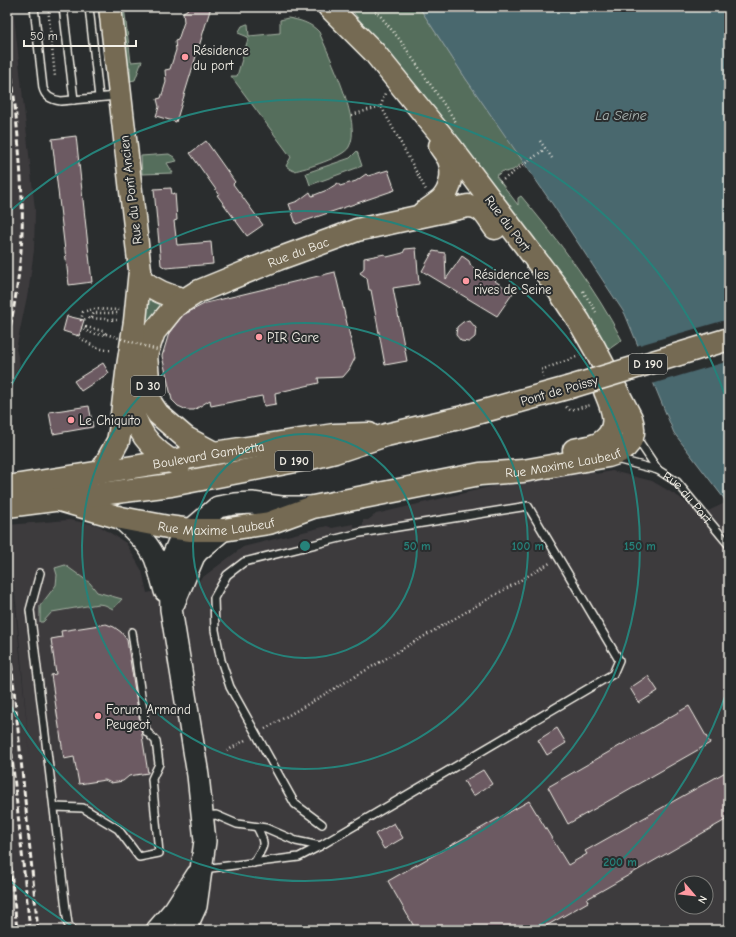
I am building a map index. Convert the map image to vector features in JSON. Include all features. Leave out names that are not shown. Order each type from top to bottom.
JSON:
[{"type":"main road","name":"Rue du Pont Ancien","points":[[101,472],[118,441],[140,279],[109,96],[110,7]]},
{"type":"main road","name":"Rue du Port","points":[[329,7],[365,42],[387,79],[449,159],[452,176],[450,185],[444,197],[419,216]]},
{"type":"main road","name":"Rue du Port","points":[[387,79],[450,146],[568,302],[623,402],[633,424],[633,433]]},
{"type":"main road","name":"Rue du Bac","points":[[183,300],[197,292],[278,258],[357,230],[468,206],[480,208],[579,335],[589,352],[609,401],[614,418],[613,426],[606,438],[596,445],[522,460],[480,474]]},
{"type":"main road","points":[[140,279],[160,293],[183,300]]},
{"type":"main road","name":"D 30","points":[[183,300],[168,313],[154,332],[146,355],[150,402],[158,414],[186,438],[214,453]]},
{"type":"main road","name":"Pont de Poissy","points":[[386,435],[466,416],[566,397],[729,339]]},
{"type":"main road","name":"Rue du Pont Ancien","points":[[127,373],[134,419],[147,441],[171,461],[200,479]]},
{"type":"main road","name":"Rue Maxime Laubeuf","points":[[56,499],[121,518],[168,527],[191,530],[223,530],[269,523],[313,507],[480,474],[523,471],[618,454],[628,445],[633,433]]},
{"type":"main road","name":"Boulevard Gambetta","points":[[7,487],[334,435],[386,435]]},
{"type":"main road","name":"Boulevard Gambetta","points":[[56,499],[171,485],[311,458],[335,452],[386,435]]},
{"type":"main road","name":"D 190","points":[[7,506],[56,499]]},
{"type":"street","points":[[185,930],[196,906],[205,841],[198,775],[171,609],[170,574],[172,558],[178,544],[218,506],[252,503],[281,507],[313,507]]},
{"type":"street","points":[[121,518],[137,533],[154,558],[171,609]]},
{"type":"street","points":[[171,609],[194,556],[223,530]]},
{"type":"street","points":[[157,930],[175,909],[201,870]]},
{"type":"lane","points":[[34,7],[44,91],[49,97],[57,101],[109,96],[89,7]]},
{"type":"lane","points":[[63,7],[74,100]]},
{"type":"lane","name":"Rue du Port","points":[[633,433],[658,470]]},
{"type":"lane","name":"Rue du Port","points":[[608,456],[658,470],[677,482],[729,545]]},
{"type":"lane","points":[[201,870],[299,857],[613,674],[619,660],[528,506],[360,533],[244,562],[227,575],[214,598],[215,630],[221,660],[230,687],[255,735],[295,804],[322,824]]},
{"type":"lane","points":[[40,573],[30,610],[66,909],[68,924],[72,930]]},
{"type":"lane","points":[[54,807],[83,808],[118,828],[138,857],[159,853],[152,779],[160,764],[156,741],[146,731],[132,632]]},
{"type":"lane","points":[[203,816],[216,815],[237,824],[266,828],[296,841],[320,846]]},
{"type":"lane","points":[[253,864],[264,847],[264,843],[257,827]]},
{"type":"path","points":[[48,7],[55,77]]},
{"type":"path","points":[[373,7],[400,40],[459,126]]},
{"type":"path","points":[[387,79],[381,106],[426,189]]},
{"type":"path","points":[[352,115],[381,106]]},
{"type":"path","points":[[540,141],[552,158]]},
{"type":"path","points":[[504,188],[500,182],[545,149]]},
{"type":"path","points":[[91,318],[94,314],[118,313],[118,310],[92,309],[83,312],[81,320],[91,318],[135,321]]},
{"type":"path","points":[[106,334],[102,335],[81,328],[86,327],[103,331],[106,334],[167,353]]},
{"type":"path","points":[[77,335],[104,351],[115,349]]},
{"type":"path","points":[[544,377],[541,370],[589,352]]},
{"type":"path","points":[[566,397],[570,410],[609,401]]},
{"type":"path","points":[[227,751],[559,557]]},
{"type":"shaded area","points":[[7,7],[13,7],[35,210],[34,250],[29,287],[16,349],[20,364],[7,409]]},
{"type":"shaded area","points":[[587,464],[596,474],[612,471],[652,481],[679,497],[700,515],[729,501],[729,930],[7,930],[7,525],[69,520],[98,525],[126,543],[142,571],[147,593],[195,583],[243,547],[327,526],[332,528],[353,524],[355,528],[363,526],[363,520],[368,520],[376,514]],"holes":[[[11,563],[16,603],[30,758]]]},
{"type":"green space","points":[[117,7],[124,7],[131,62],[142,61],[135,80],[130,81],[130,67],[123,68]]},
{"type":"green space","points":[[345,7],[419,7],[466,79],[524,162],[513,170],[506,172],[503,171],[496,176],[518,205],[518,198],[521,196],[563,248],[588,283],[622,340],[605,352],[368,31],[354,13]]},
{"type":"green space","points":[[288,18],[305,22],[319,32],[337,73],[352,123],[352,136],[349,147],[346,151],[324,162],[294,171],[286,166],[291,157],[231,76],[237,76],[248,39],[248,37],[238,33],[242,26],[248,24],[249,36],[280,33],[280,20]]},
{"type":"green space","points":[[357,151],[362,166],[310,185],[306,173],[350,158]]},
{"type":"green space","points":[[169,154],[177,161],[167,163],[173,173],[142,174],[141,156]]},
{"type":"green space","points":[[146,296],[163,304],[145,331]]},
{"type":"green space","points":[[65,565],[90,583],[97,592],[122,599],[113,609],[105,605],[98,604],[52,612],[43,622],[40,622],[40,606],[56,585],[57,575],[55,568]]},
{"type":"water","name":"La Seine","points":[[419,7],[729,7],[729,505],[674,433],[625,314]]},
{"type":"pier","points":[[729,319],[729,361],[652,384],[636,346]]},
{"type":"building","name":"Résidence du port","points":[[188,7],[211,7],[176,122],[156,116],[159,107],[157,99],[161,98],[166,82],[165,70],[170,69],[176,50],[175,41],[178,40],[184,22],[183,12],[187,10]]},
{"type":"building","points":[[76,136],[92,282],[69,285],[52,139]]},
{"type":"building","points":[[206,141],[235,182],[233,184],[263,225],[247,236],[217,195],[219,194],[190,153]]},
{"type":"building","points":[[388,170],[395,190],[296,224],[289,204],[298,201],[310,192],[312,196],[327,190],[338,183],[340,186],[356,181],[366,174],[368,176]]},
{"type":"building","points":[[171,188],[172,194],[175,193],[177,220],[174,221],[177,245],[211,242],[213,264],[166,268],[161,265],[154,189]]},
{"type":"building","points":[[416,248],[419,284],[393,288],[407,361],[385,365],[371,290],[369,290],[367,278],[360,273],[364,268],[364,258],[385,254],[387,257],[403,253],[405,249]]},
{"type":"building","points":[[433,251],[445,253],[446,279],[462,256],[469,261],[471,266],[483,274],[489,274],[496,279],[495,281],[513,293],[497,316],[422,271]]},
{"type":"building","name":"PIR Gare","points":[[335,272],[355,358],[349,370],[343,377],[318,378],[319,383],[275,393],[276,404],[264,406],[262,396],[211,406],[210,400],[194,410],[187,410],[178,406],[172,400],[162,356],[169,333],[183,315],[206,303]]},
{"type":"building","points":[[67,316],[84,320],[79,336],[63,331]]},
{"type":"building","name":"Résidence les rives de Seine","points":[[469,320],[476,328],[475,337],[469,342],[461,341],[456,335],[457,327],[463,322]]},
{"type":"building","points":[[103,363],[109,373],[81,391],[74,381]]},
{"type":"building","name":"Le Chiquito","points":[[89,406],[93,427],[53,434],[49,412]]},
{"type":"building","name":"Forum Armand Peugeot","points":[[106,624],[121,632],[127,640],[148,773],[129,776],[123,781],[111,783],[105,780],[79,784],[74,757],[64,759],[51,675],[56,674],[51,639],[62,637],[61,631]]},
{"type":"building","points":[[648,676],[658,691],[639,703],[630,688]]},
{"type":"building","points":[[689,706],[710,743],[568,824],[548,787]]},
{"type":"building","points":[[557,728],[566,743],[547,755],[538,740]]},
{"type":"building","points":[[483,770],[492,784],[473,796],[464,781]]},
{"type":"building","points":[[729,770],[729,818],[587,899],[588,902],[539,930],[416,930],[388,881],[529,801],[568,865],[587,854],[585,851]]},
{"type":"building","points":[[394,823],[403,838],[384,849],[375,834]]},
{"type":"railway","points":[[7,33],[18,137],[22,218],[19,271],[7,342]]},
{"type":"railway","points":[[7,145],[9,203],[7,238]]},
{"type":"railway","points":[[7,620],[38,930]]},
{"type":"railway","points":[[7,709],[30,930]]},
{"type":"railway","points":[[7,831],[17,930]]},
{"type":"railway","points":[[7,902],[10,930]]},
{"type":"place","name":"Résidence du port","points":[[185,57]]},
{"type":"place","name":"Résidence les rives de Seine","points":[[466,281]]},
{"type":"place","name":"PIR Gare","points":[[259,337]]},
{"type":"place","name":"Le Chiquito","points":[[71,420]]},
{"type":"place","name":"Forum Armand Peugeot","points":[[98,716]]}]
